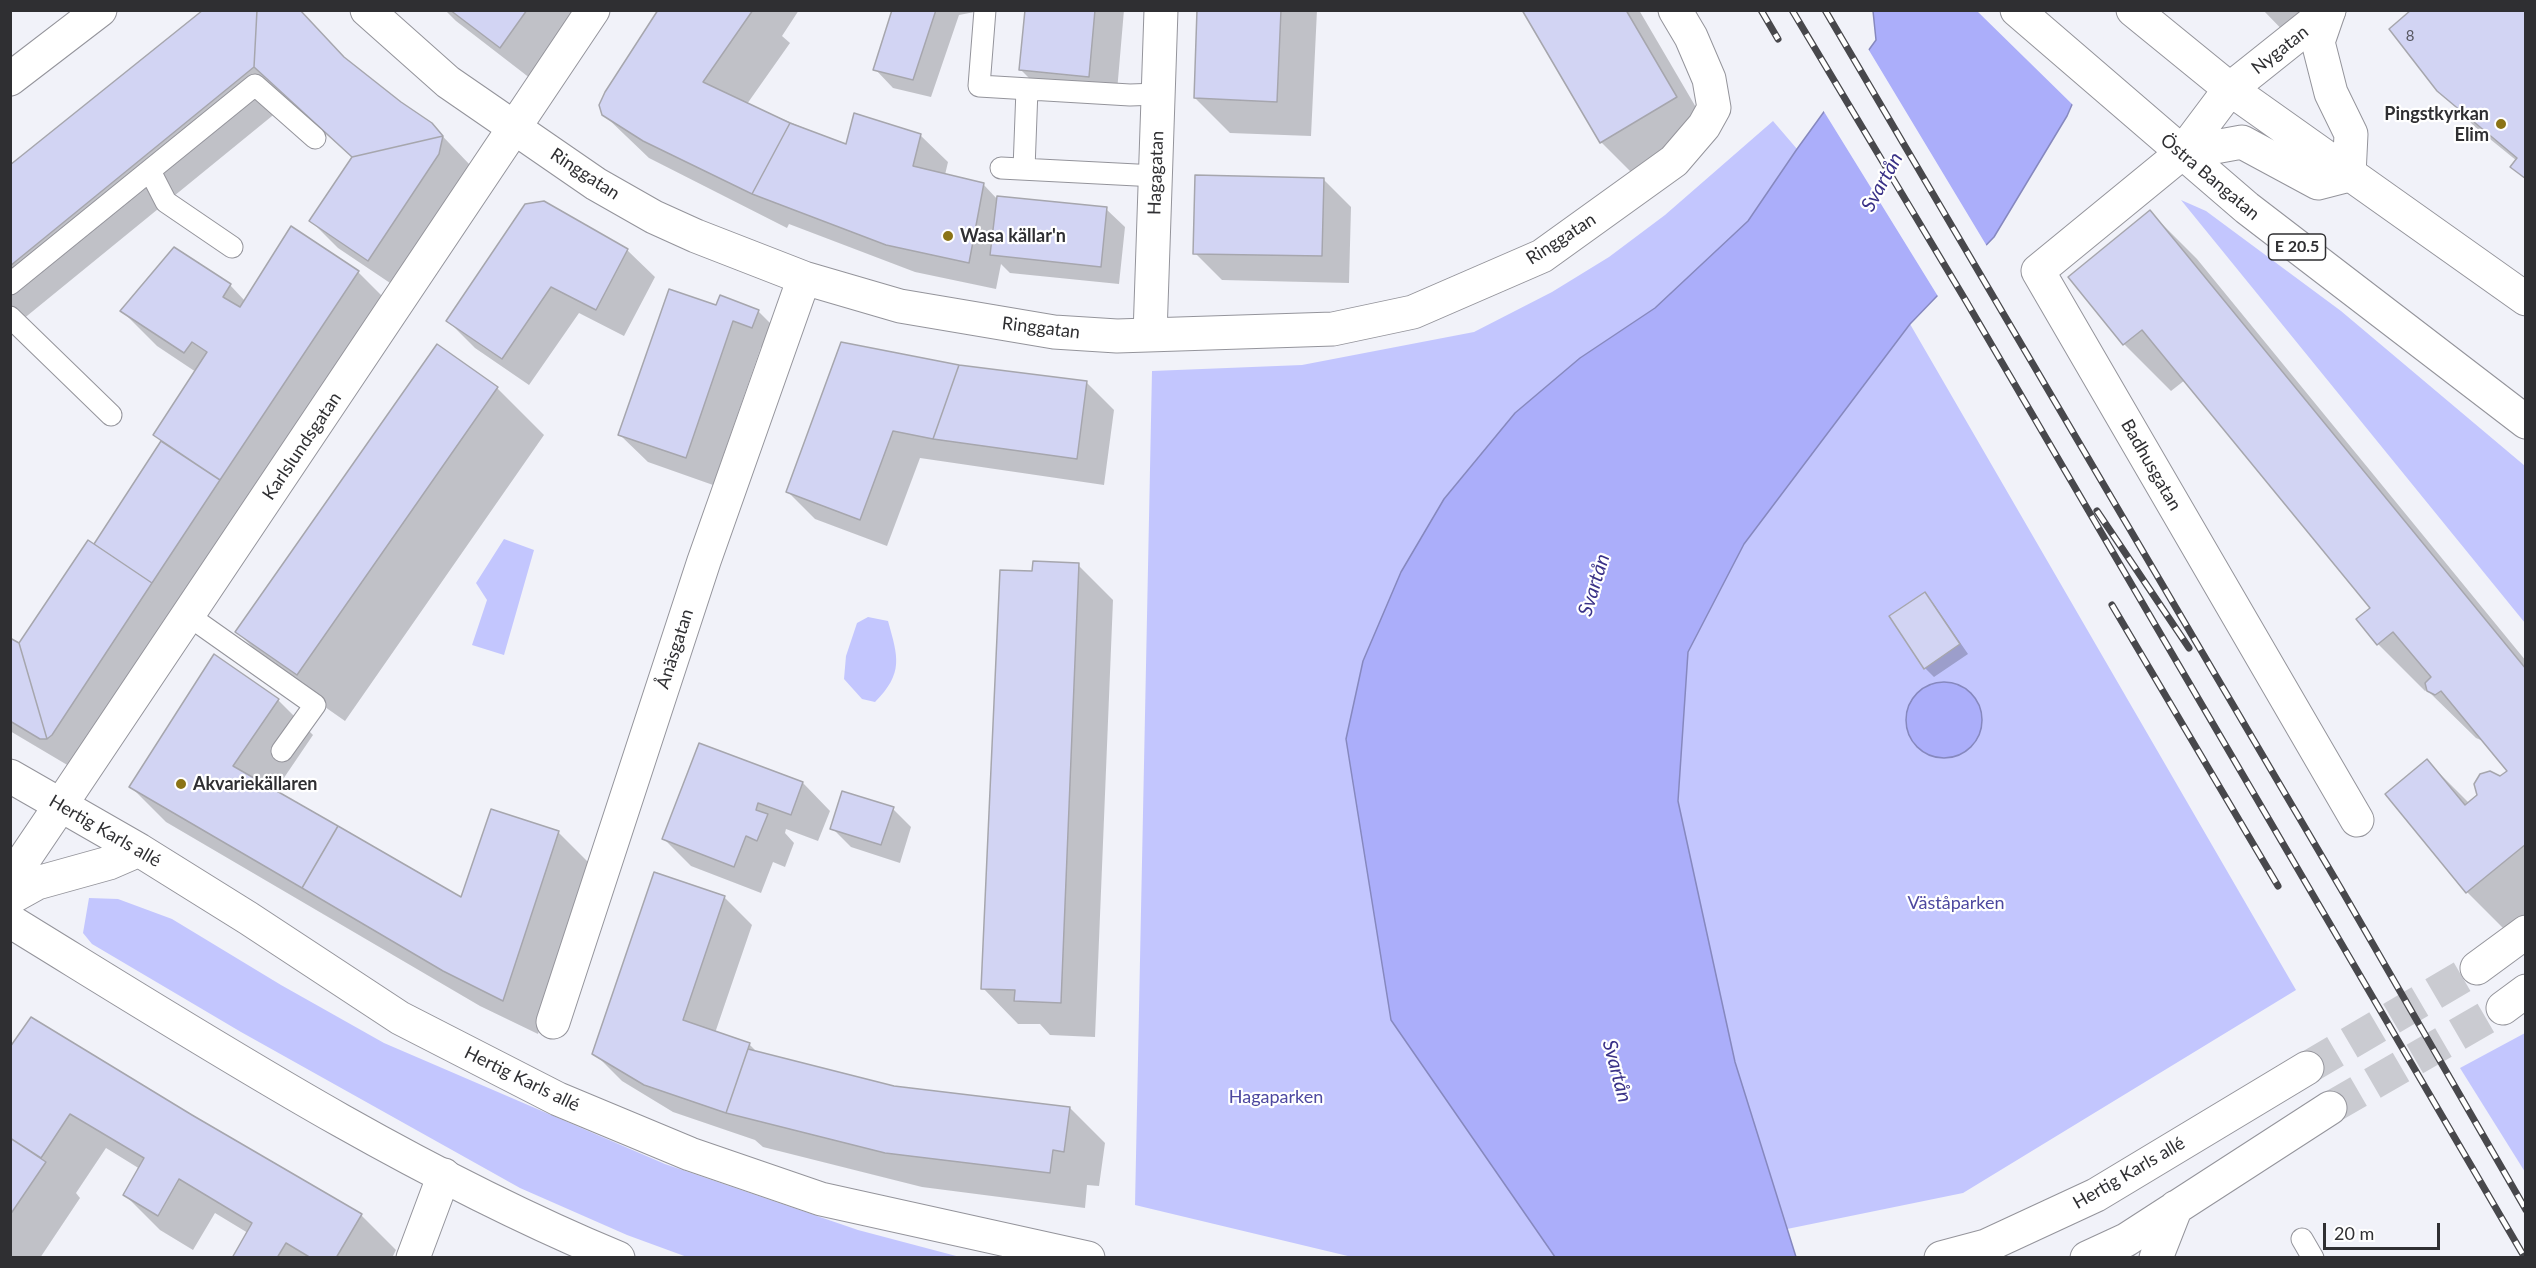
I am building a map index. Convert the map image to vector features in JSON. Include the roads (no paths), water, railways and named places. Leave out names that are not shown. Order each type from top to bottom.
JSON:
[{"type":"street","points":[[10,79],[100,10]]},
{"type":"street","name":"Ringgatan","points":[[367,10],[448,82],[596,184],[654,217],[696,236],[804,278],[900,306],[1054,332],[1117,336],[1333,329],[1413,312],[1542,256],[1674,161],[1704,126],[1714,108],[1709,79],[1691,37],[1675,10]]},
{"type":"street","name":"Karlslundsgatan","points":[[10,880],[593,10]]},
{"type":"street","name":"Hagagatan","points":[[1150,336],[1161,10]]},
{"type":"street","name":"Östra Bangatan","points":[[2017,10],[2247,208],[2526,422]]},
{"type":"street","points":[[2133,10],[2230,89],[2526,299]]},
{"type":"street","points":[[2329,10],[2318,42],[2331,93],[2351,134],[2349,175]]},
{"type":"street","name":"Nygatan","points":[[2182,153],[2230,89],[2329,10]]},
{"type":"street","points":[[2182,153],[2242,142],[2318,183],[2349,175]]},
{"type":"street","name":"Badhusgatan","points":[[2182,153],[2038,271],[2357,820]]},
{"type":"street","name":"Ånäsgatan","points":[[553,1022],[704,561],[804,278]]},
{"type":"street","name":"Hertig Karls allé","points":[[10,776],[139,850],[248,918],[400,1018],[558,1100],[690,1154],[821,1199],[1088,1257]]},
{"type":"street","points":[[10,832],[20,831],[60,806]]},
{"type":"street","points":[[10,898],[37,883],[109,863],[139,850]]},
{"type":"street","points":[[10,921],[223,1052],[387,1146],[552,1230],[618,1257]]},
{"type":"street","points":[[2477,968],[2526,932]]},
{"type":"street","name":"Hertig Karls allé","points":[[1941,1257],[2002,1249],[2307,1068]]},
{"type":"street","points":[[2087,1257],[2126,1240],[2330,1108]]},
{"type":"street","points":[[412,1257],[444,1175]]},
{"type":"street","points":[[2156,1257],[2176,1208]]},
{"type":"lane","points":[[985,10],[979,86],[1130,95],[1158,94]]},
{"type":"lane","points":[[10,284],[255,85],[315,138]]},
{"type":"lane","points":[[1024,169],[1028,89]]},
{"type":"lane","points":[[1000,168],[1156,176]]},
{"type":"lane","points":[[150,171],[166,202],[232,247]]},
{"type":"lane","points":[[10,318],[111,415]]},
{"type":"lane","points":[[189,616],[315,705],[282,751]]},
{"type":"lane","points":[[2302,1239],[2313,1257]]},
{"type":"water","name":"Svartån","points":[[1873,11],[2113,11],[2067,116],[1994,237],[1910,324],[1744,544],[1688,652],[1678,801],[1735,1062],[1796,1257],[1555,1257],[1391,1020],[1346,739],[1363,661],[1401,572],[1444,499],[1515,413],[1580,358],[1655,308],[1748,221],[1876,40]]},
{"type":"water","points":[[1944,682],[1959,685],[1971,693],[1979,705],[1982,720],[1979,735],[1971,747],[1959,755],[1944,758],[1929,755],[1917,747],[1909,735],[1906,720],[1909,705],[1917,693],[1929,685]]},
{"type":"tunnel","points":[[2307,1068],[2477,968]]},
{"type":"tunnel","points":[[2330,1108],[2503,1008]]},
{"type":"railway","points":[[1761,10],[1778,39]]},
{"type":"railway","points":[[1792,10],[1966,301],[2525,1258]]},
{"type":"railway","points":[[1825,10],[2344,894],[2526,1210]]},
{"type":"railway","points":[[2097,511],[2189,648]]},
{"type":"railway","points":[[2112,605],[2278,886]]},
{"type":"place","name":"Pingstkyrkan Elim","points":[[2501,124]]},
{"type":"place","name":"Wasa källar'n","points":[[948,236]]},
{"type":"place","name":"Akvariekällaren","points":[[181,784]]},
{"type":"park label","name":"Väståparken","points":[[1956,903]]},
{"type":"park label","name":"Hagaparken","points":[[1276,1097]]}]
